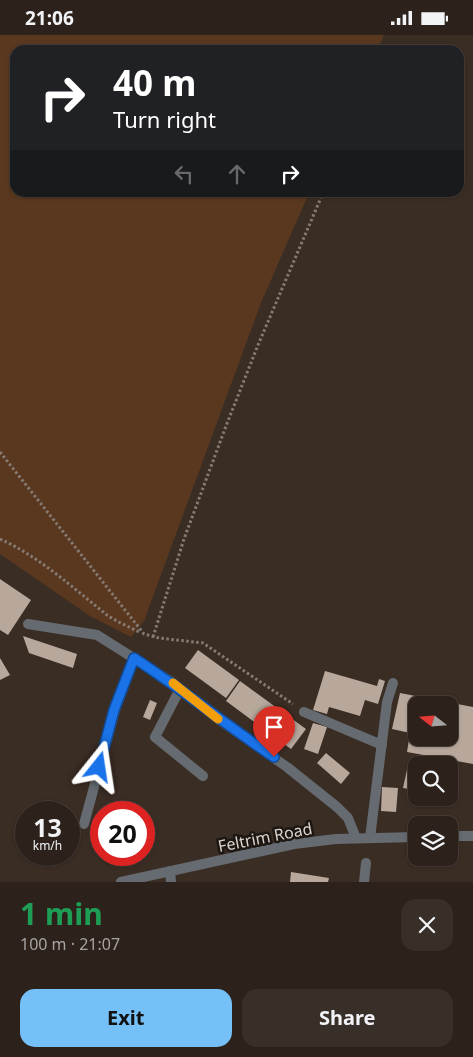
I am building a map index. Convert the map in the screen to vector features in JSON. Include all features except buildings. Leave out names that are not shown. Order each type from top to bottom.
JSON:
[{"type":"street","points":[[28,624],[97,635],[134,658],[287,767],[337,807],[348,818],[356,838]]},
{"type":"street","points":[[84,824],[114,710],[134,658]]},
{"type":"street","points":[[370,837],[387,702],[393,683]]},
{"type":"street","points":[[180,689],[155,737],[203,776]]},
{"type":"street","points":[[304,712],[382,745]]},
{"type":"street","points":[[458,836],[473,836]]},
{"type":"street","name":"Feltrim Road","points":[[121,882],[294,844],[370,837],[408,837]]},
{"type":"street","points":[[364,882],[366,863]]},
{"type":"street","points":[[170,871],[171,882]]},
{"type":"path","points":[[154,637],[184,539],[226,426],[258,345],[321,197]]},
{"type":"path","points":[[0,452],[144,634]]},
{"type":"path","points":[[0,539],[42,564],[84,594],[108,616],[154,637],[203,643],[304,712]]},
{"type":"shaded area","points":[[0,35],[384,35],[379,45],[10,45],[10,197],[307,197],[261,303],[144,621],[131,637],[90,616],[0,554]]},
{"type":"slow traffic","points":[[173,683],[218,719]]},
{"type":"route","points":[[99,767],[114,710],[134,658],[170,681],[221,721],[274,757]]}]
